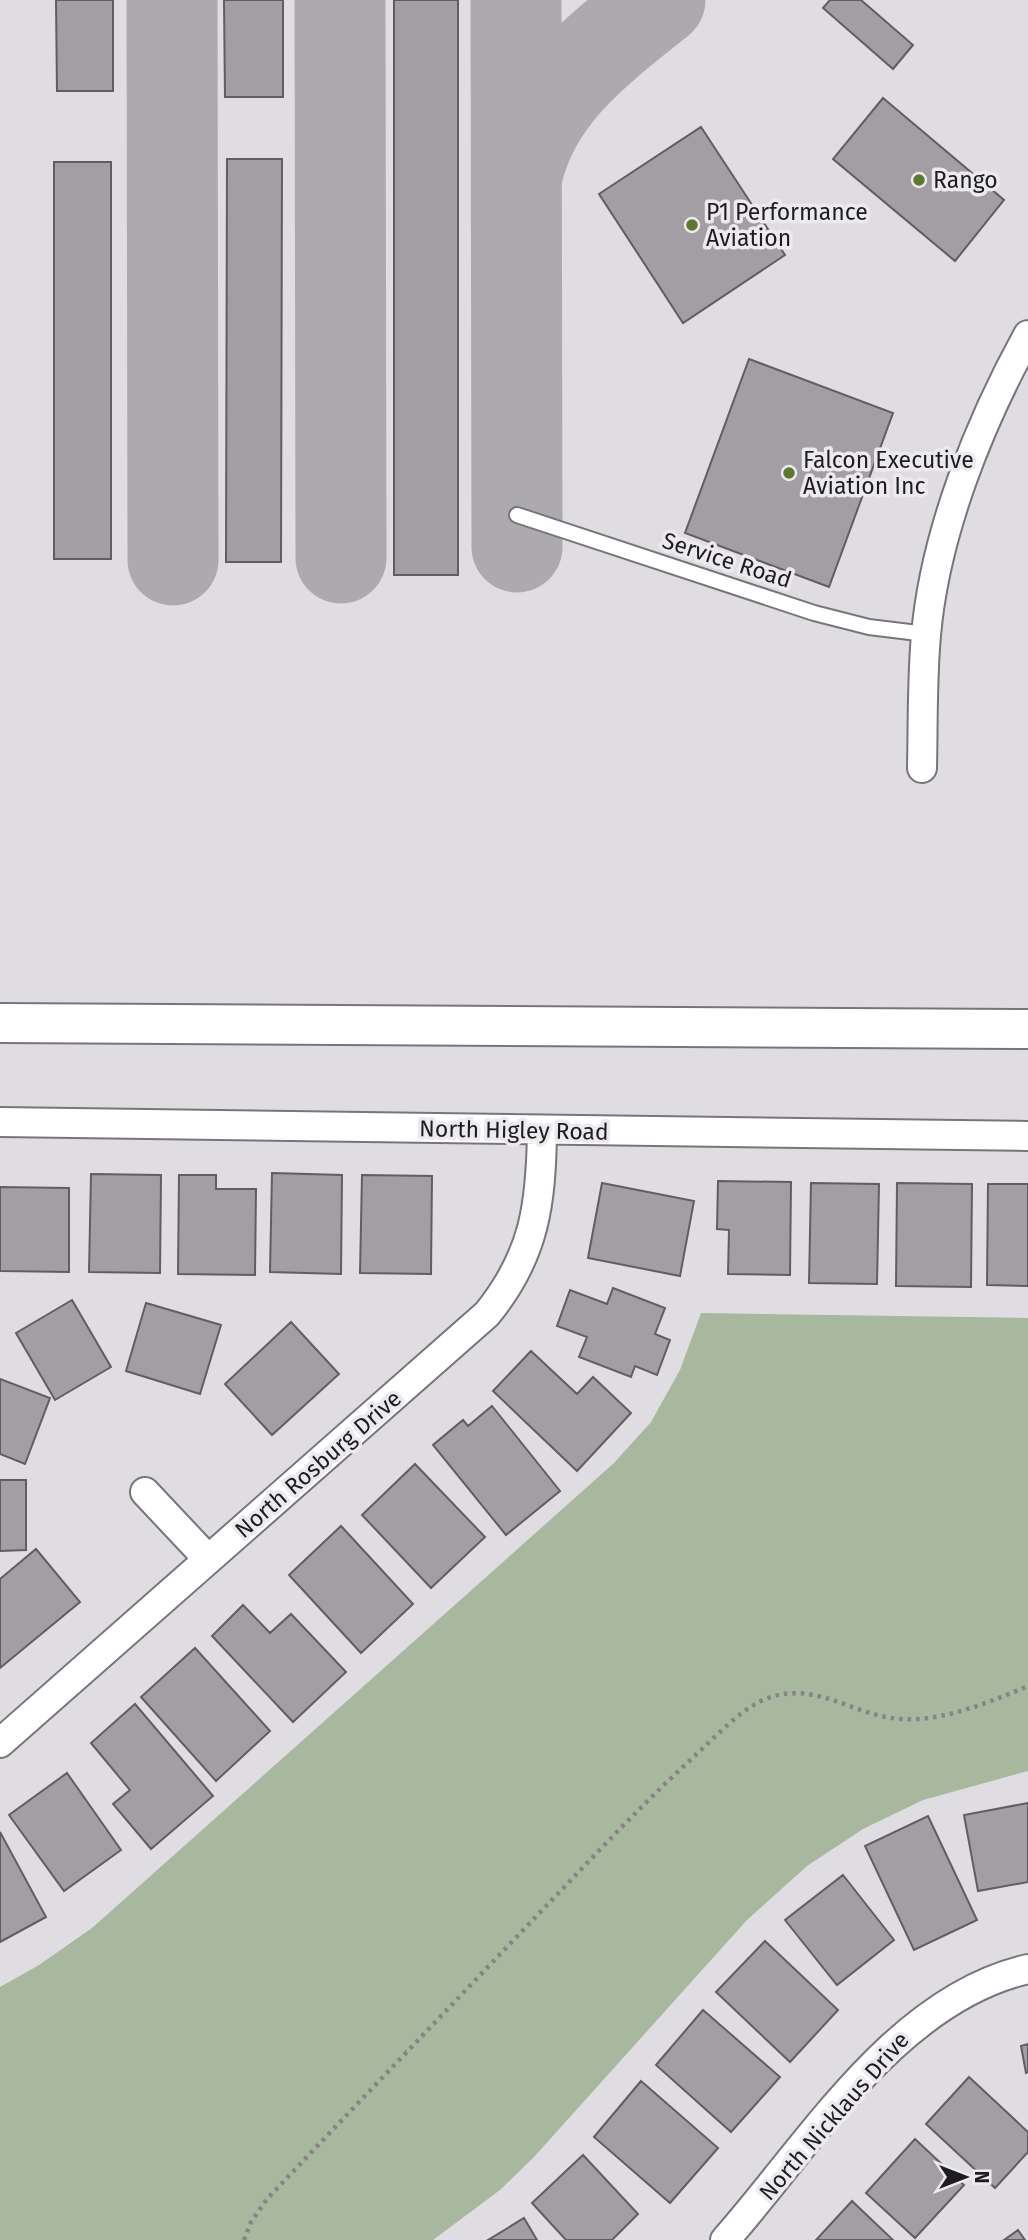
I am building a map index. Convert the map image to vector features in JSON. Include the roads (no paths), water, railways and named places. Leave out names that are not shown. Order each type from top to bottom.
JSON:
[{"type":"main road","points":[[0,1023],[1028,1028]]},
{"type":"street","points":[[922,768],[926,634],[946,528],[964,474],[1028,335]]},
{"type":"street","name":"North Higley Road","points":[[0,1122],[1028,1136]]},
{"type":"street","name":"North Rosburg Drive","points":[[0,1743],[470,1333],[503,1295],[527,1247],[541,1191],[542,1130]]},
{"type":"street","points":[[145,1492],[208,1559]]},
{"type":"street","name":"North Nicklaus Drive","points":[[725,2240],[865,2075],[910,2029],[965,1993],[1028,1969]]},
{"type":"lane","name":"Service Road","points":[[517,515],[814,613],[869,627],[926,634]]},
{"type":"place","name":"Rango","points":[[919,180]]},
{"type":"place","name":"P1 Performance Aviation","points":[[692,225]]},
{"type":"place","name":"Falcon Executive Aviation Inc","points":[[789,473]]}]
